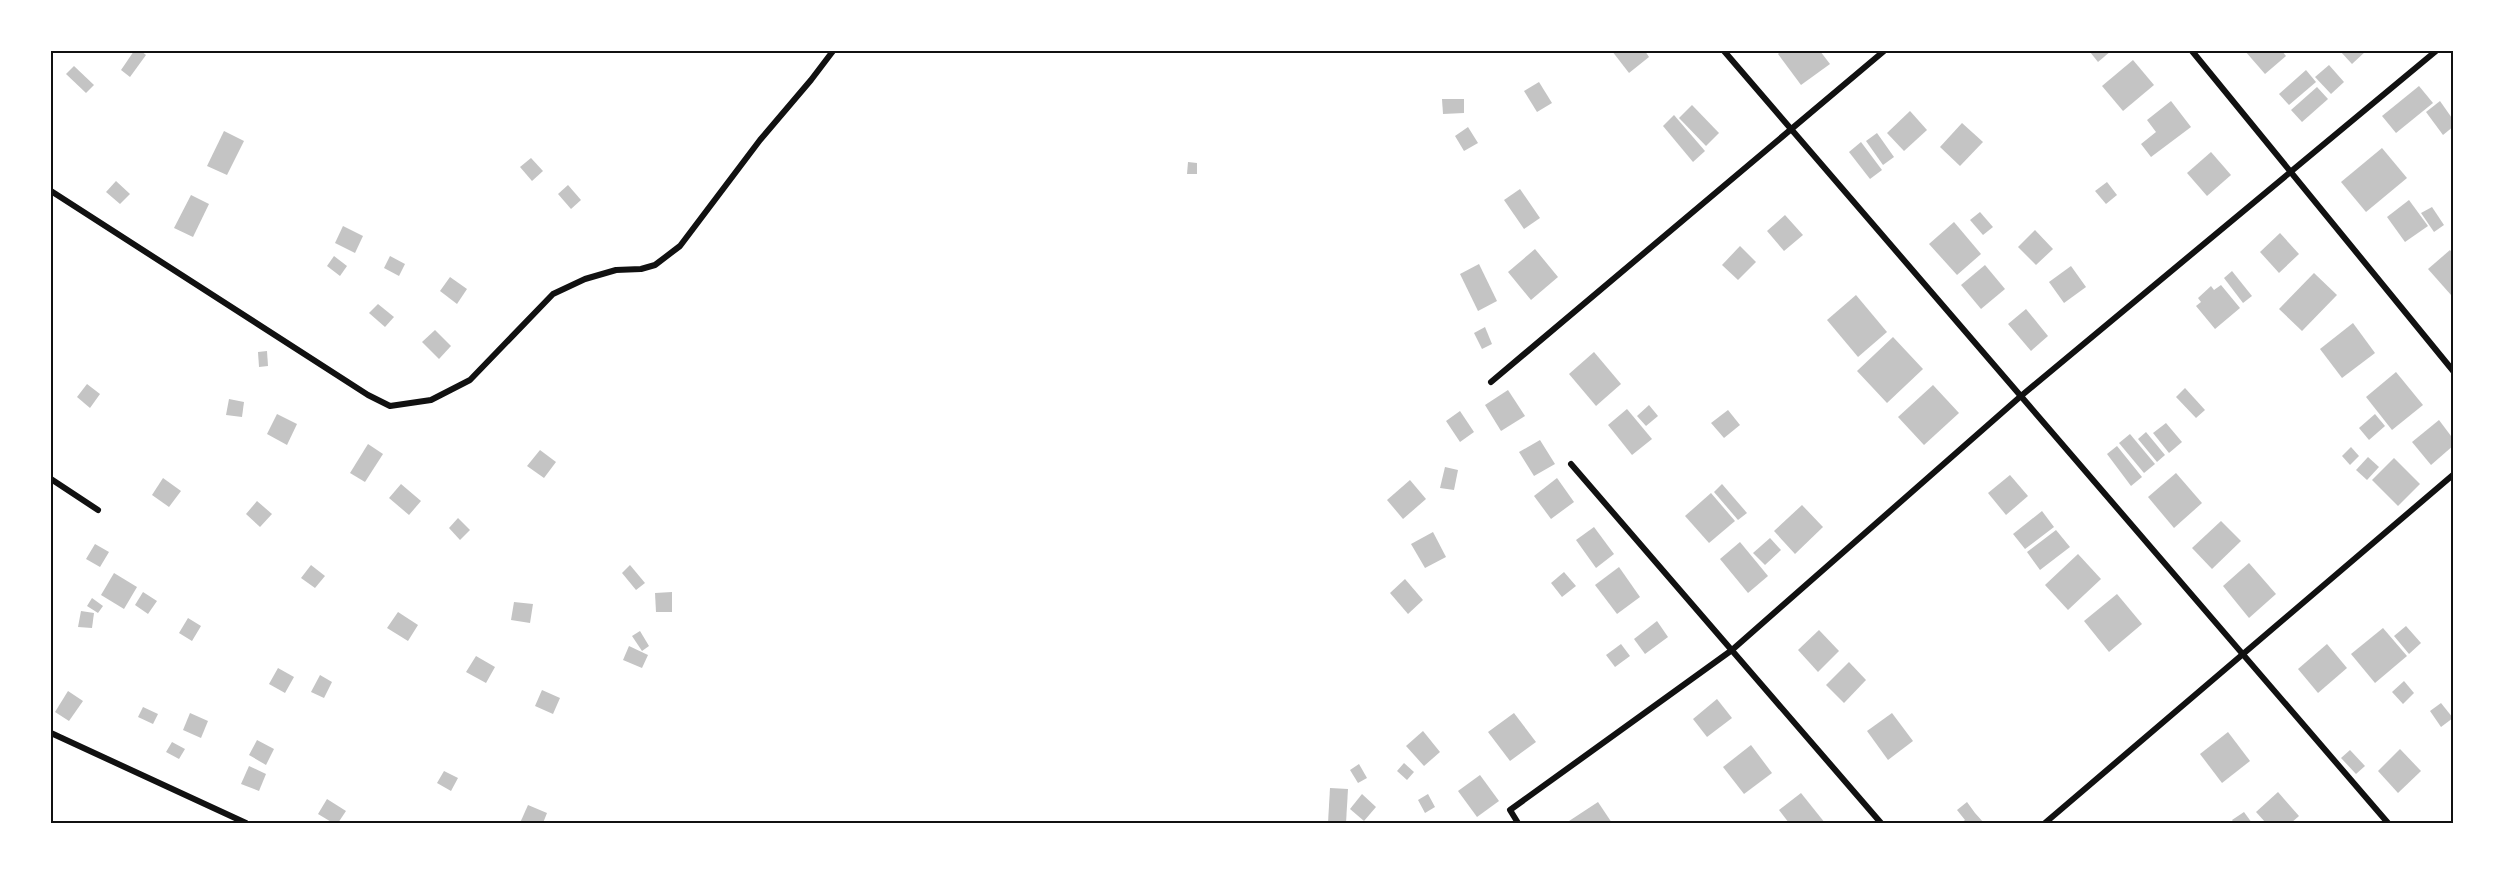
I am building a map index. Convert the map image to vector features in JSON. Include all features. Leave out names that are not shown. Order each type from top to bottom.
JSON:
[{"type":"street","points":[[51,190],[368,395],[390,406],[431,400],[470,380],[527,324],[553,294],[585,279],[616,270],[641,269],[655,265],[680,246],[760,140],[833,51]]},
{"type":"street","points":[[1724,51],[2388,823]]},
{"type":"street","points":[[1491,382],[1884,51]]},
{"type":"street","points":[[2192,51],[2454,372]]},
{"type":"street","points":[[1518,823],[1510,810],[1732,650],[2021,396],[2436,51]]},
{"type":"street","points":[[1571,464],[1881,823]]},
{"type":"street","points":[[2045,823],[2454,474]]},
{"type":"street","points":[[51,479],[98,510]]},
{"type":"street","points":[[51,733],[246,823]]},
{"type":"building","points":[[134,51],[141,51],[146,55],[130,77],[121,70]]},
{"type":"building","points":[[1612,51],[1645,51],[1649,57],[1629,73]]},
{"type":"building","points":[[1781,51],[1820,51],[1830,64],[1801,85],[1778,54]]},
{"type":"building","points":[[2111,51],[2098,62],[2090,52]]},
{"type":"building","points":[[2245,51],[2282,51],[2286,56],[2265,74]]},
{"type":"building","points":[[2340,51],[2366,51],[2352,64]]},
{"type":"building","points":[[2133,60],[2154,85],[2123,111],[2102,86]]},
{"type":"building","points":[[2329,65],[2344,82],[2331,94],[2315,77]]},
{"type":"building","points":[[74,66],[94,85],[86,93],[66,74]]},
{"type":"building","points":[[2306,70],[2316,82],[2289,105],[2279,94]]},
{"type":"building","points":[[1539,82],[1552,103],[1537,112],[1524,91]]},
{"type":"building","points":[[2419,86],[2433,103],[2396,133],[2382,116]]},
{"type":"building","points":[[2317,87],[2328,99],[2302,122],[2291,110]]},
{"type":"building","points":[[1442,99],[1464,99],[1464,113],[1443,114]]},
{"type":"building","points":[[2171,101],[2191,127],[2151,157],[2141,144],[2156,132],[2147,120]]},
{"type":"building","points":[[2440,101],[2454,121],[2454,126],[2443,135],[2426,112]]},
{"type":"building","points":[[1692,105],[1719,133],[1706,146],[1679,118]]},
{"type":"building","points":[[1910,111],[1927,130],[1904,151],[1887,133]]},
{"type":"building","points":[[1674,115],[1705,151],[1693,162],[1663,126]]},
{"type":"building","points":[[1962,123],[1983,142],[1960,166],[1940,147]]},
{"type":"building","points":[[1468,127],[1478,143],[1464,151],[1455,136]]},
{"type":"building","points":[[224,131],[244,141],[227,175],[207,166]]},
{"type":"building","points":[[1877,133],[1894,157],[1883,165],[1866,141]]},
{"type":"building","points":[[1861,142],[1882,170],[1870,179],[1849,152]]},
{"type":"building","points":[[2382,148],[2407,178],[2366,212],[2341,182]]},
{"type":"building","points":[[2211,152],[2231,175],[2207,196],[2187,173]]},
{"type":"building","points":[[531,158],[543,171],[532,181],[520,167]]},
{"type":"building","points":[[1188,162],[1197,163],[1197,174],[1187,174]]},
{"type":"building","points":[[116,181],[130,194],[120,204],[106,192]]},
{"type":"building","points":[[2107,182],[2117,195],[2106,204],[2095,191]]},
{"type":"building","points":[[568,185],[581,200],[571,209],[558,194]]},
{"type":"building","points":[[1520,189],[1540,218],[1524,229],[1504,200]]},
{"type":"building","points":[[191,195],[209,204],[193,237],[174,228]]},
{"type":"building","points":[[2409,200],[2428,226],[2405,242],[2387,217]]},
{"type":"building","points":[[2432,207],[2444,225],[2434,232],[2421,213]]},
{"type":"building","points":[[1980,212],[1993,227],[1983,235],[1970,220]]},
{"type":"building","points":[[1785,215],[1803,235],[1784,251],[1767,231]]},
{"type":"building","points":[[1954,222],[1981,254],[1957,275],[1929,244]]},
{"type":"building","points":[[343,226],[363,236],[355,253],[335,243]]},
{"type":"building","points":[[2035,230],[2053,249],[2036,265],[2018,247]]},
{"type":"building","points":[[2280,233],[2299,254],[2279,273],[2260,252]]},
{"type":"building","points":[[1740,246],[1756,262],[1738,280],[1722,265]]},
{"type":"building","points":[[1535,249],[1558,277],[1531,300],[1508,272]]},
{"type":"building","points":[[2450,250],[2454,255],[2454,292],[2451,295],[2428,269]]},
{"type":"building","points":[[334,256],[347,266],[340,276],[327,266]]},
{"type":"building","points":[[390,256],[405,264],[399,276],[384,268]]},
{"type":"building","points":[[1479,264],[1497,301],[1478,311],[1460,274]]},
{"type":"building","points":[[1985,265],[2005,289],[1981,309],[1961,285]]},
{"type":"building","points":[[2071,266],[2086,287],[2064,303],[2049,282]]},
{"type":"building","points":[[2232,271],[2252,296],[2243,303],[2224,278]]},
{"type":"building","points":[[2314,273],[2337,295],[2302,331],[2279,309]]},
{"type":"building","points":[[450,277],[467,289],[457,304],[440,291]]},
{"type":"building","points":[[2221,285],[2240,308],[2215,329],[2196,306],[2201,302],[2198,298],[2211,286],[2214,290]]},
{"type":"building","points":[[1856,295],[1887,332],[1858,357],[1827,320]]},
{"type":"building","points":[[378,304],[394,317],[385,327],[369,313]]},
{"type":"building","points":[[2026,309],[2048,336],[2031,351],[2008,324]]},
{"type":"building","points":[[2353,323],[2375,353],[2342,378],[2320,349]]},
{"type":"building","points":[[1485,327],[1492,344],[1482,349],[1474,333]]},
{"type":"building","points":[[435,330],[451,346],[439,359],[422,342]]},
{"type":"building","points":[[1893,337],[1923,369],[1887,403],[1857,371]]},
{"type":"building","points":[[267,351],[268,366],[259,367],[258,352]]},
{"type":"building","points":[[1594,352],[1621,384],[1596,406],[1569,374]]},
{"type":"building","points":[[2396,372],[2423,405],[2392,430],[2366,397]]},
{"type":"building","points":[[87,384],[100,394],[90,408],[77,397]]},
{"type":"building","points":[[1933,385],[1959,413],[1924,445],[1898,417]]},
{"type":"building","points":[[2185,388],[2205,410],[2196,418],[2176,397]]},
{"type":"building","points":[[1508,390],[1525,416],[1501,431],[1485,405]]},
{"type":"building","points":[[229,399],[244,402],[242,417],[226,415]]},
{"type":"building","points":[[1649,405],[1658,416],[1646,426],[1637,416]]},
{"type":"building","points":[[1627,409],[1652,439],[1632,455],[1608,425]]},
{"type":"building","points":[[1728,410],[1740,425],[1724,438],[1711,423]]},
{"type":"building","points":[[1460,411],[1474,432],[1460,442],[1446,421]]},
{"type":"building","points":[[277,414],[297,424],[287,445],[267,434]]},
{"type":"building","points":[[2375,414],[2385,426],[2369,440],[2359,428]]},
{"type":"building","points":[[2439,420],[2454,440],[2454,445],[2431,465],[2412,442]]},
{"type":"building","points":[[2166,423],[2182,442],[2169,453],[2153,433]]},
{"type":"building","points":[[2146,432],[2165,455],[2157,462],[2138,439]]},
{"type":"building","points":[[2130,434],[2155,464],[2144,473],[2119,443]]},
{"type":"building","points":[[1540,440],[1555,464],[1534,476],[1519,452]]},
{"type":"building","points":[[368,444],[383,454],[365,482],[350,473]]},
{"type":"building","points":[[2117,446],[2142,477],[2131,486],[2107,454]]},
{"type":"building","points":[[2351,447],[2359,456],[2350,465],[2342,456]]},
{"type":"building","points":[[540,450],[556,462],[544,478],[527,466]]},
{"type":"building","points":[[2368,457],[2379,467],[2367,480],[2356,470]]},
{"type":"building","points":[[2394,458],[2420,484],[2398,506],[2372,480]]},
{"type":"building","points":[[1445,467],[1458,470],[1454,490],[1440,488]]},
{"type":"building","points":[[2176,473],[2202,503],[2174,528],[2148,497]]},
{"type":"building","points":[[2010,475],[2028,496],[2006,515],[1988,493]]},
{"type":"building","points":[[163,478],[181,491],[169,507],[152,495]]},
{"type":"building","points":[[1557,478],[1574,502],[1551,519],[1534,496]]},
{"type":"building","points":[[1410,480],[1426,499],[1403,519],[1387,500]]},
{"type":"building","points":[[401,484],[421,501],[409,515],[389,498]]},
{"type":"building","points":[[1722,484],[1747,513],[1738,520],[1714,492]]},
{"type":"building","points":[[1711,493],[1735,521],[1709,543],[1685,516]]},
{"type":"building","points":[[257,501],[272,514],[260,527],[246,514]]},
{"type":"building","points":[[1802,505],[1823,527],[1795,554],[1774,531]]},
{"type":"building","points":[[2042,511],[2054,527],[2025,549],[2013,534]]},
{"type":"building","points":[[458,518],[470,530],[460,540],[449,528]]},
{"type":"building","points":[[2221,521],[2241,541],[2212,569],[2192,548]]},
{"type":"building","points":[[1594,527],[1614,554],[1596,568],[1576,540]]},
{"type":"building","points":[[2056,530],[2070,547],[2040,570],[2027,552]]},
{"type":"building","points":[[1433,532],[1446,557],[1425,568],[1411,544]]},
{"type":"building","points":[[1770,538],[1781,550],[1765,565],[1753,553]]},
{"type":"building","points":[[1740,542],[1768,576],[1748,593],[1720,559]]},
{"type":"building","points":[[95,544],[109,552],[100,567],[86,559]]},
{"type":"building","points":[[2078,554],[2101,579],[2068,610],[2045,585]]},
{"type":"building","points":[[2249,563],[2276,594],[2249,618],[2223,586]]},
{"type":"building","points":[[311,565],[325,576],[315,588],[301,578]]},
{"type":"building","points":[[630,565],[645,583],[636,590],[622,573]]},
{"type":"building","points":[[1619,567],[1640,597],[1617,614],[1595,585]]},
{"type":"building","points":[[1564,572],[1576,586],[1562,597],[1551,583]]},
{"type":"building","points":[[114,573],[137,587],[124,609],[101,595]]},
{"type":"building","points":[[1405,579],[1423,600],[1408,614],[1390,593]]},
{"type":"building","points":[[143,592],[157,601],[148,614],[135,605]]},
{"type":"building","points":[[672,592],[672,612],[656,612],[655,593]]},
{"type":"building","points":[[2117,594],[2142,624],[2109,652],[2084,621]]},
{"type":"building","points":[[92,598],[103,606],[98,613],[87,606]]},
{"type":"building","points":[[514,602],[533,604],[530,623],[511,620]]},
{"type":"building","points":[[81,611],[94,613],[92,628],[78,627]]},
{"type":"building","points":[[398,612],[418,625],[408,641],[387,628]]},
{"type":"building","points":[[188,618],[201,626],[192,641],[179,633]]},
{"type":"building","points":[[1657,621],[1668,637],[1645,654],[1634,639]]},
{"type":"building","points":[[2406,626],[2421,643],[2409,654],[2394,636]]},
{"type":"building","points":[[2383,628],[2407,656],[2375,683],[2351,654]]},
{"type":"building","points":[[1819,630],[1839,651],[1818,672],[1798,650]]},
{"type":"building","points":[[640,631],[649,646],[642,651],[632,636]]},
{"type":"building","points":[[1621,644],[1630,656],[1615,667],[1606,655]]},
{"type":"building","points":[[2327,644],[2347,668],[2318,693],[2298,669]]},
{"type":"building","points":[[629,646],[648,655],[642,668],[623,660]]},
{"type":"building","points":[[476,656],[495,667],[486,683],[466,672]]},
{"type":"building","points":[[1849,662],[1866,680],[1844,703],[1826,685]]},
{"type":"building","points":[[278,668],[294,677],[285,693],[269,684]]},
{"type":"building","points":[[320,675],[332,682],[324,698],[311,692]]},
{"type":"building","points":[[2404,681],[2414,693],[2403,704],[2392,692]]},
{"type":"building","points":[[542,690],[560,698],[553,714],[535,706]]},
{"type":"building","points":[[68,691],[83,701],[69,721],[55,712]]},
{"type":"building","points":[[1717,699],[1732,718],[1707,737],[1693,719]]},
{"type":"building","points":[[2441,703],[2453,718],[2441,727],[2430,711]]},
{"type":"building","points":[[143,707],[158,714],[153,724],[138,717]]},
{"type":"building","points":[[190,713],[208,721],[201,738],[183,730]]},
{"type":"building","points":[[1514,713],[1536,742],[1510,761],[1488,732]]},
{"type":"building","points":[[1892,713],[1913,741],[1888,760],[1867,731]]},
{"type":"building","points":[[1423,731],[1440,752],[1424,766],[1406,746]]},
{"type":"building","points":[[2228,732],[2250,761],[2222,783],[2200,754]]},
{"type":"building","points":[[257,740],[274,749],[266,765],[249,755]]},
{"type":"building","points":[[172,742],[185,749],[179,759],[166,752]]},
{"type":"building","points":[[1751,745],[1772,773],[1744,794],[1723,767]]},
{"type":"building","points":[[2400,749],[2421,771],[2398,793],[2378,771]]},
{"type":"building","points":[[2350,750],[2365,766],[2356,774],[2341,758]]},
{"type":"building","points":[[1404,763],[1414,772],[1407,780],[1397,771]]},
{"type":"building","points":[[1359,764],[1367,778],[1358,783],[1350,770]]},
{"type":"building","points":[[249,766],[266,774],[259,791],[241,784]]},
{"type":"building","points":[[444,771],[458,778],[451,791],[437,783]]},
{"type":"building","points":[[1480,775],[1499,801],[1477,817],[1458,791]]},
{"type":"building","points":[[1330,788],[1348,789],[1346,823],[1328,823]]},
{"type":"building","points":[[2278,792],[2299,816],[2291,823],[2266,823],[2256,812]]},
{"type":"building","points":[[1801,793],[1825,823],[1789,823],[1779,810]]},
{"type":"building","points":[[1362,794],[1376,807],[1364,821],[1350,809]]},
{"type":"building","points":[[1428,794],[1435,807],[1425,813],[1418,800]]},
{"type":"building","points":[[327,799],[346,811],[338,823],[333,823],[318,814]]},
{"type":"building","points":[[1598,802],[1612,823],[1571,823],[1569,821]]},
{"type":"building","points":[[1967,802],[1984,823],[1961,823],[1965,820],[1957,810]]},
{"type":"building","points":[[528,805],[547,813],[543,823],[520,823]]},
{"type":"building","points":[[2244,812],[2252,823],[2234,823],[2232,820]]}]
